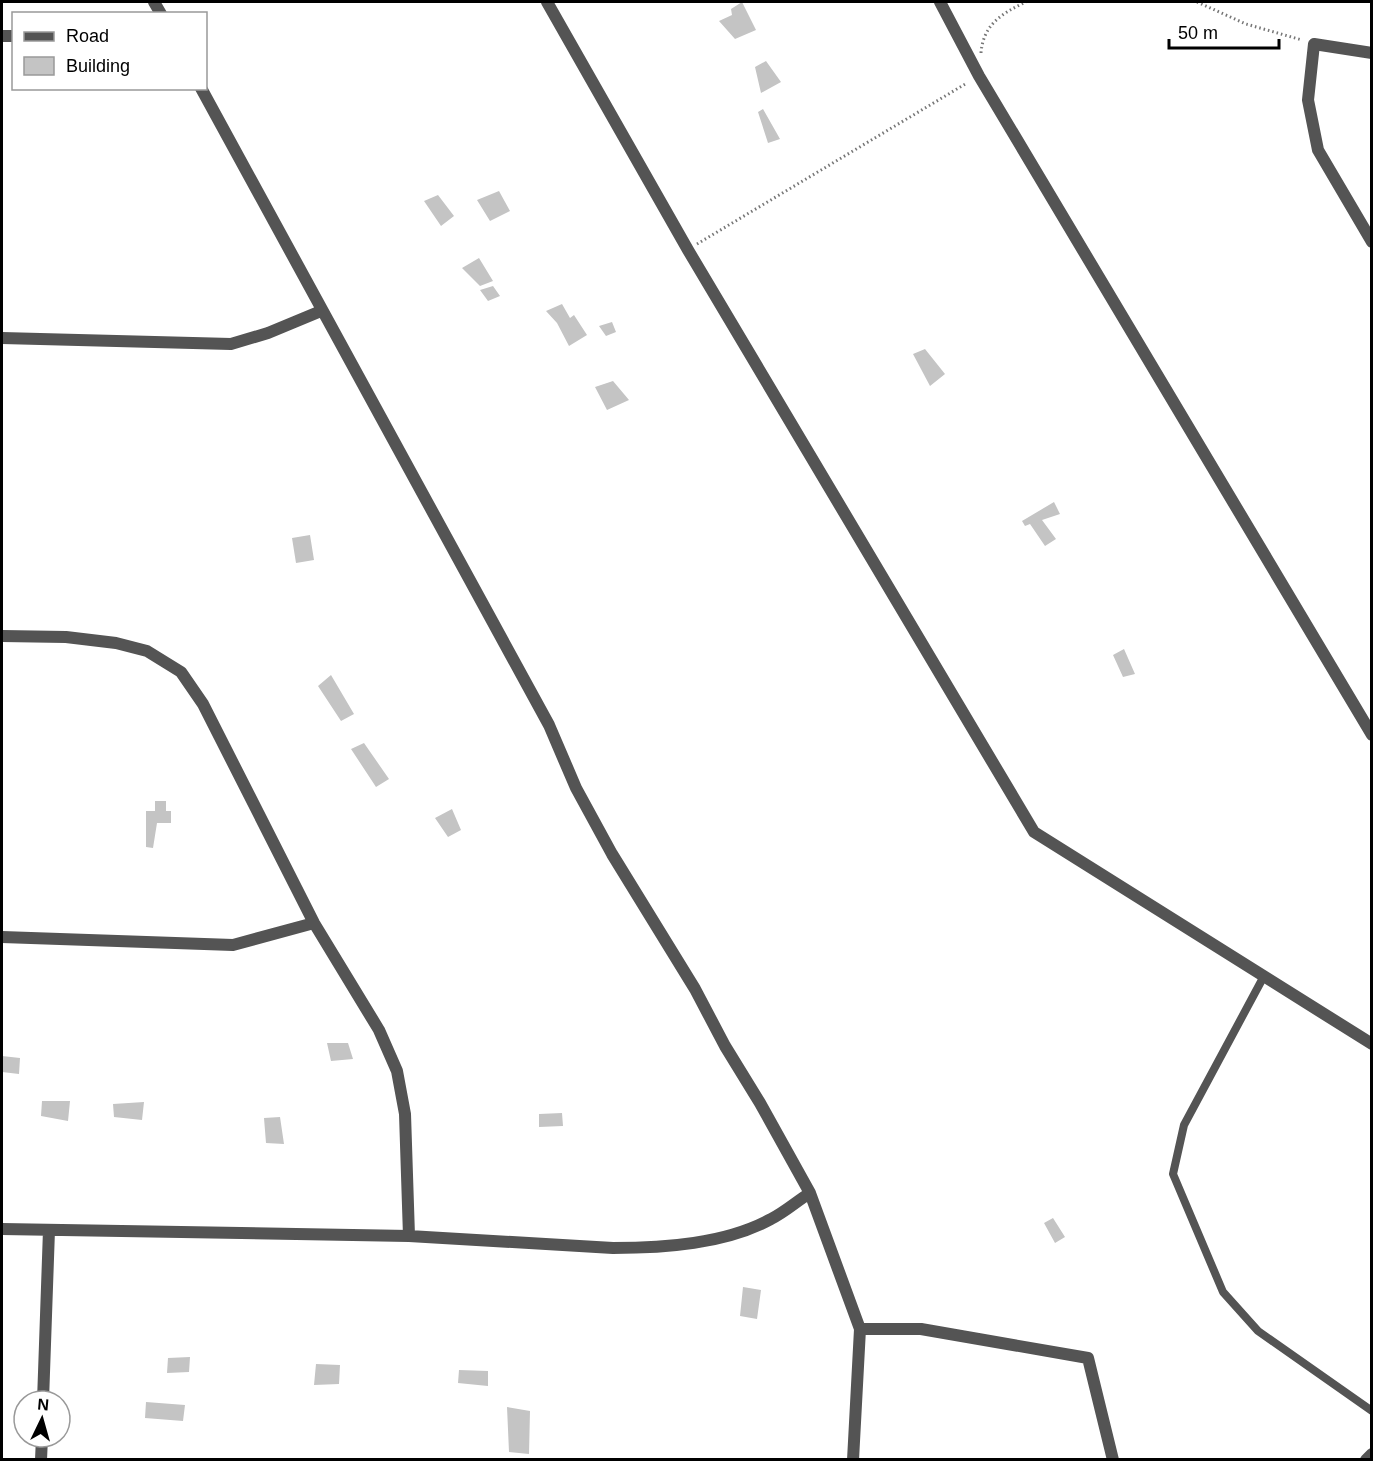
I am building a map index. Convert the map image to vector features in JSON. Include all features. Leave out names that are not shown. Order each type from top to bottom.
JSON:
[{"type":"street","points":[[547,2],[688,250],[1034,832],[1371,1044]]},
{"type":"street","points":[[940,2],[979,76],[1371,735]]},
{"type":"street","points":[[1371,53],[1314,44],[1308,100],[1318,150],[1371,242]]},
{"type":"street","points":[[202,90],[549,725],[576,788],[612,854],[695,989],[725,1046],[810,1193],[860,1329],[853,1460]]},
{"type":"street","points":[[2,338],[231,344],[268,333],[321,311]]},
{"type":"street","points":[[2,636],[66,637],[116,643],[147,651],[181,672],[203,704],[314,923],[379,1030],[397,1071],[405,1114],[409,1236]]},
{"type":"street","points":[[2,937],[233,945],[314,923]]},
{"type":"street","points":[[2,1229],[409,1236],[613,1248],[682,1245],[742,1231],[771,1219],[810,1193]]},
{"type":"street","points":[[43,1389],[49,1230]]},
{"type":"street","points":[[860,1329],[921,1329],[1088,1358],[1113,1460]]},
{"type":"street","points":[[1366,1460],[1371,1454]]},
{"type":"lane","points":[[1264,976],[1184,1125],[1173,1174],[1223,1292],[1258,1331],[1371,1412]]},
{"type":"path","points":[[688,250],[979,76],[982,46],[986,33],[994,20],[1008,10],[1026,2]]},
{"type":"path","points":[[1197,2],[1246,24],[1314,44]]},
{"type":"building","points":[[742,2],[756,30],[735,39],[719,21],[732,15],[731,9]]},
{"type":"building","points":[[766,61],[781,82],[761,93],[755,67]]},
{"type":"building","points":[[763,109],[780,139],[768,143],[758,112]]},
{"type":"building","points":[[499,191],[510,211],[490,221],[477,200]]},
{"type":"building","points":[[438,195],[454,216],[441,226],[424,201]]},
{"type":"building","points":[[479,258],[493,281],[480,286],[462,268]]},
{"type":"building","points":[[493,286],[500,296],[488,301],[480,290]]},
{"type":"building","points":[[562,304],[570,318],[574,315],[587,335],[569,346],[557,323],[546,311]]},
{"type":"building","points":[[612,322],[616,332],[606,336],[599,326]]},
{"type":"building","points":[[925,349],[945,374],[930,386],[913,354]]},
{"type":"building","points":[[613,381],[629,400],[607,410],[595,387]]},
{"type":"building","points":[[1054,502],[1060,514],[1042,520],[1056,539],[1045,546],[1030,524],[1025,526],[1022,521]]},
{"type":"building","points":[[310,535],[314,560],[296,563],[292,538]]},
{"type":"building","points":[[1124,649],[1135,674],[1123,677],[1113,655]]},
{"type":"building","points":[[331,675],[354,714],[341,721],[318,686]]},
{"type":"building","points":[[364,743],[389,779],[376,787],[351,749]]},
{"type":"building","points":[[155,801],[166,801],[166,811],[171,811],[171,823],[157,823],[153,848],[146,847],[146,811],[155,811]]},
{"type":"building","points":[[452,809],[461,830],[448,837],[435,818]]},
{"type":"building","points":[[327,1043],[348,1043],[353,1059],[331,1061]]},
{"type":"building","points":[[2,1056],[20,1058],[19,1074],[2,1072]]},
{"type":"building","points":[[42,1101],[70,1101],[68,1121],[41,1116]]},
{"type":"building","points":[[144,1102],[142,1120],[114,1117],[113,1104]]},
{"type":"building","points":[[562,1113],[563,1126],[539,1127],[539,1114]]},
{"type":"building","points":[[280,1117],[284,1144],[266,1143],[264,1118]]},
{"type":"building","points":[[1053,1218],[1065,1237],[1055,1243],[1044,1223]]},
{"type":"building","points":[[743,1287],[761,1290],[757,1319],[740,1316]]},
{"type":"building","points":[[190,1357],[189,1372],[167,1373],[168,1358]]},
{"type":"building","points":[[316,1364],[340,1365],[339,1384],[314,1385]]},
{"type":"building","points":[[459,1370],[488,1371],[488,1386],[458,1383]]},
{"type":"building","points":[[146,1402],[185,1405],[183,1421],[145,1418]]},
{"type":"building","points":[[507,1407],[530,1411],[529,1454],[509,1452]]}]
